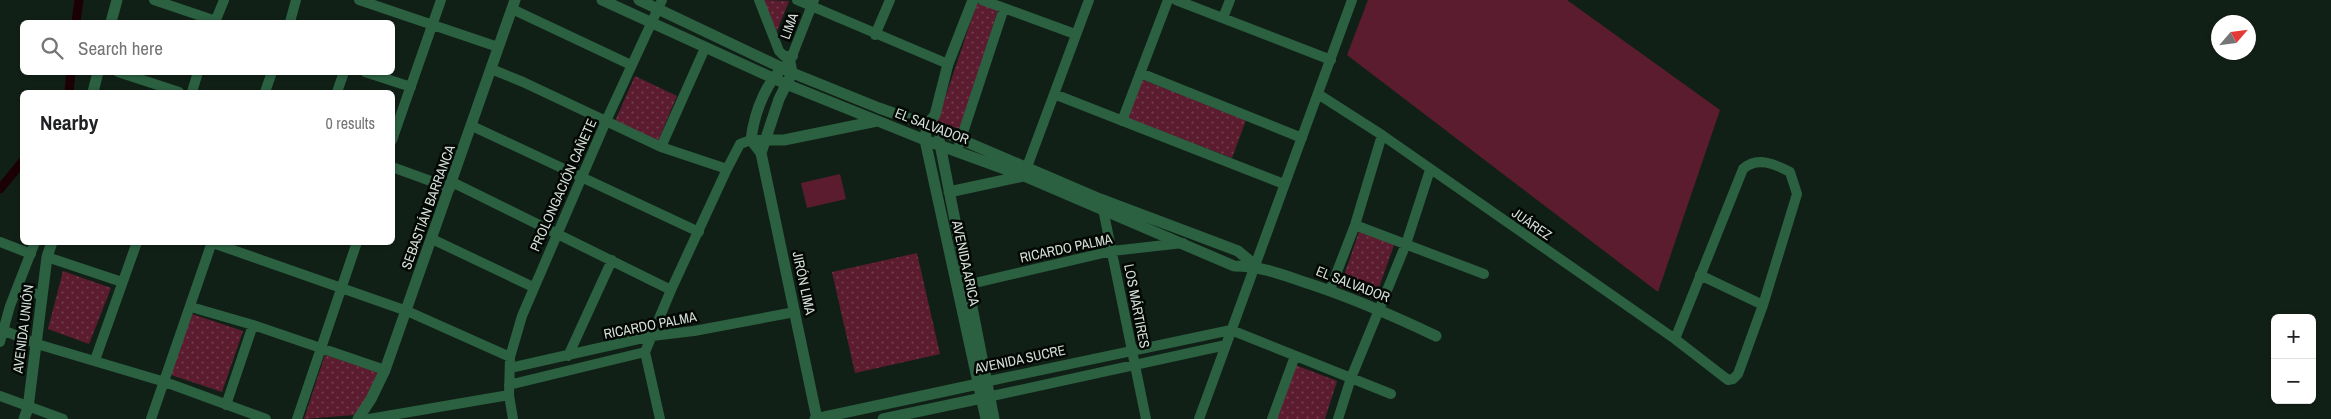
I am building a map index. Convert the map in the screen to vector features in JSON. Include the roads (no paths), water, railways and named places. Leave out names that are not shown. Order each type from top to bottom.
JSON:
[{"type":"street","points":[[112,20],[117,0]]},
{"type":"street","points":[[154,0],[210,20]]},
{"type":"street","points":[[217,20],[224,0]]},
{"type":"street","points":[[291,20],[296,0]]},
{"type":"street","points":[[358,0],[370,2],[432,26],[498,47]]},
{"type":"street","points":[[395,132],[441,0]]},
{"type":"street","name":"EL SALVADOR","points":[[602,0],[786,84],[957,152],[1026,172],[1238,251],[1256,266]]},
{"type":"street","name":"EL SALVADOR","points":[[639,0],[660,4],[878,108],[939,130],[1104,210],[1234,266],[1256,266],[1330,290],[1380,309],[1436,336]]},
{"type":"street","points":[[759,0],[779,51],[789,64],[786,84],[761,153]]},
{"type":"street","points":[[797,0],[812,3],[875,35],[948,64]]},
{"type":"street","points":[[875,35],[890,0]]},
{"type":"street","name":"AVENIDA ARICA","points":[[973,0],[948,64],[935,115],[927,125],[925,140],[962,286],[986,397],[994,419]]},
{"type":"street","points":[[982,0],[1075,34]]},
{"type":"street","points":[[949,192],[1026,172],[1089,0]]},
{"type":"street","points":[[1122,121],[1168,0]]},
{"type":"street","points":[[1176,0],[1331,60]]},
{"type":"street","points":[[1223,18],[1230,0]]},
{"type":"street","points":[[1199,419],[1352,0]]},
{"type":"street","name":"LIMA","points":[[789,64],[812,3]]},
{"type":"street","name":"PROLONGACIÓN CAÑETE","points":[[513,419],[509,390],[510,357],[515,334],[533,287],[660,4]]},
{"type":"street","points":[[514,5],[631,65]]},
{"type":"street","name":"SEBASTIÁN BARRANCA","points":[[358,419],[385,370],[514,5]]},
{"type":"street","points":[[957,152],[1004,8]]},
{"type":"street","points":[[661,147],[704,48]]},
{"type":"street","points":[[751,140],[752,126],[774,78],[789,64]]},
{"type":"street","points":[[491,69],[523,82],[661,147],[727,169]]},
{"type":"street","points":[[1140,73],[1302,138]]},
{"type":"street","points":[[93,90],[97,75]]},
{"type":"street","points":[[127,75],[173,90]]},
{"type":"street","points":[[193,90],[197,75]]},
{"type":"street","points":[[266,90],[271,75]]},
{"type":"street","points":[[338,90],[343,75]]},
{"type":"street","points":[[374,75],[411,87]]},
{"type":"street","points":[[1054,94],[1284,184]]},
{"type":"street","name":"JUÁREZ","points":[[1318,94],[1382,135],[1675,339],[1728,380],[1733,379],[1738,374],[1764,305]]},
{"type":"street","name":"AVENIDA ARICA","points":[[935,115],[949,192],[962,286]]},
{"type":"street","points":[[660,419],[646,352],[671,290],[740,144],[751,140],[784,140],[877,120]]},
{"type":"street","points":[[472,126],[699,232]]},
{"type":"street","points":[[1330,290],[1355,225],[1382,135]]},
{"type":"street","name":"JIRÓN LIMA","points":[[751,140],[761,153],[816,419]]},
{"type":"street","points":[[1675,339],[1700,275],[1743,169],[1749,163],[1762,162],[1779,166],[1790,172],[1798,194],[1764,305],[1700,275]]},
{"type":"street","points":[[395,168],[451,185],[612,260],[671,290]]},
{"type":"street","points":[[1338,419],[1351,378],[1406,244],[1430,170]]},
{"type":"street","name":"LOS MÁRTIRES","points":[[1100,199],[1104,210],[1146,419]]},
{"type":"street","points":[[1355,225],[1484,274]]},
{"type":"street","points":[[432,239],[533,287]]},
{"type":"street","points":[[0,242],[31,254]]},
{"type":"street","name":"RICARDO PALMA","points":[[962,286],[1112,251],[1184,243]]},
{"type":"street","points":[[0,342],[10,306],[34,245]]},
{"type":"street","name":"AVENIDA UNIÓN","points":[[24,419],[28,408],[47,257],[51,245]]},
{"type":"street","points":[[95,360],[136,245]]},
{"type":"street","points":[[151,419],[211,245]]},
{"type":"street","points":[[218,245],[407,311],[510,357]]},
{"type":"street","points":[[298,419],[356,245]]},
{"type":"street","points":[[47,257],[122,282]]},
{"type":"street","points":[[568,356],[612,260]]},
{"type":"street","points":[[17,289],[42,295]]},
{"type":"street","points":[[0,302],[10,306]]},
{"type":"street","points":[[190,307],[253,325],[385,370]]},
{"type":"street","name":"RICARDO PALMA","points":[[510,368],[652,336],[694,331],[795,312]]},
{"type":"street","points":[[226,404],[253,325]]},
{"type":"street","points":[[1231,330],[1391,394]]},
{"type":"street","name":"AVENIDA SUCRE","points":[[816,419],[1231,330]]},
{"type":"street","points":[[4,331],[37,344],[165,382],[266,419]]},
{"type":"street","points":[[883,419],[1226,345]]},
{"type":"street","name":"RICARDO PALMA","points":[[369,419],[509,390],[646,352]]},
{"type":"street","points":[[1272,419],[1295,356]]},
{"type":"street","points":[[0,396],[28,408],[62,419]]},
{"type":"street","name":"AVENIDA ARICA","points":[[986,397],[986,419]]},
{"type":"waterway","points":[[76,20],[79,0]]},
{"type":"waterway","points":[[69,90],[71,75]]},
{"type":"waterway","points":[[0,189],[20,164]]}]
